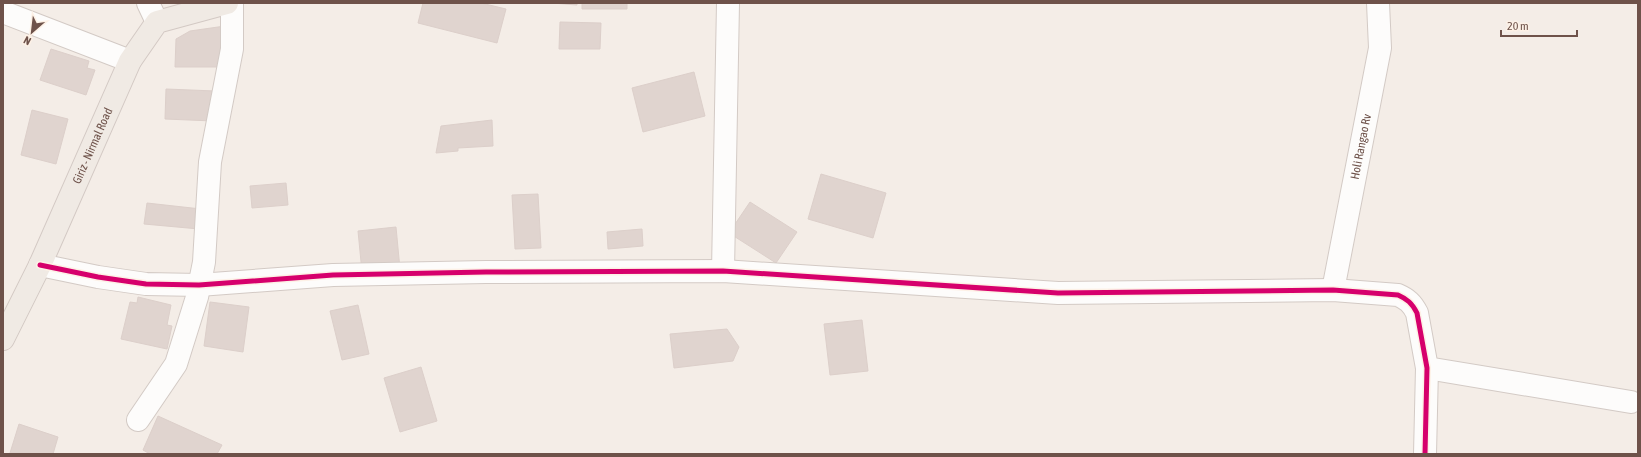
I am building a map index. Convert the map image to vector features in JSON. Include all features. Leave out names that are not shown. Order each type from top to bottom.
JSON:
[{"type":"main road","name":"Giriz - Nirmal Road","points":[[3,339],[40,265],[153,12],[227,3]]},
{"type":"street","points":[[138,420],[176,364],[192,318],[200,285],[204,262],[210,162],[232,49],[232,3]]},
{"type":"street","points":[[723,271],[728,3]]},
{"type":"street","name":"Holi Rangao Rv","points":[[1333,290],[1380,48],[1378,3]]},
{"type":"street","points":[[3,12],[130,61]]},
{"type":"street","points":[[40,265],[98,277],[139,283],[200,285],[333,275],[494,272],[723,271],[1058,292],[1333,290],[1398,295],[1407,299],[1413,305],[1417,313],[1428,368],[1425,454]]},
{"type":"street","points":[[1428,368],[1631,402]]},
{"type":"building","points":[[423,3],[481,3],[506,9],[497,43],[418,23]]},
{"type":"building","points":[[552,3],[577,3],[577,5]]},
{"type":"building","points":[[582,3],[627,3],[627,9],[582,9]]},
{"type":"building","points":[[560,22],[601,23],[600,49],[559,49]]},
{"type":"building","points":[[225,26],[226,67],[175,67],[176,39],[190,31]]},
{"type":"building","points":[[51,49],[89,61],[87,68],[95,70],[86,95],[40,80]]},
{"type":"building","points":[[694,72],[705,116],[643,132],[632,88]]},
{"type":"building","points":[[166,89],[215,91],[213,121],[165,119]]},
{"type":"building","points":[[32,110],[68,119],[56,164],[21,155]]},
{"type":"building","points":[[492,120],[493,146],[458,148],[458,151],[436,153],[441,126]]},
{"type":"building","points":[[821,174],[886,193],[873,238],[808,219]]},
{"type":"building","points":[[286,183],[288,205],[252,208],[250,186]]},
{"type":"building","points":[[538,194],[541,248],[515,249],[512,195]]},
{"type":"building","points":[[750,202],[797,232],[776,263],[729,233]]},
{"type":"building","points":[[147,203],[201,209],[199,229],[144,224]]},
{"type":"building","points":[[396,227],[400,269],[362,272],[358,231]]},
{"type":"building","points":[[642,229],[643,246],[608,249],[607,232]]},
{"type":"building","points":[[138,297],[171,305],[167,325],[172,326],[167,349],[121,339],[130,302],[137,303]]},
{"type":"building","points":[[210,302],[249,307],[243,352],[204,346]]},
{"type":"building","points":[[358,305],[369,354],[342,360],[330,311]]},
{"type":"building","points":[[862,320],[868,371],[830,375],[824,324]]},
{"type":"building","points":[[727,329],[739,347],[733,361],[674,368],[670,334]]},
{"type":"building","points":[[421,367],[437,421],[400,432],[384,378]]},
{"type":"building","points":[[158,416],[222,445],[217,454],[150,454],[143,450]]},
{"type":"building","points":[[19,424],[58,437],[53,454],[10,453]]},
{"type":"cycle path","points":[[40,265],[98,277],[146,284],[199,285],[333,275],[486,272],[723,271],[1058,293],[1333,290],[1398,295],[1409,302],[1417,313],[1427,368],[1425,454]]}]
